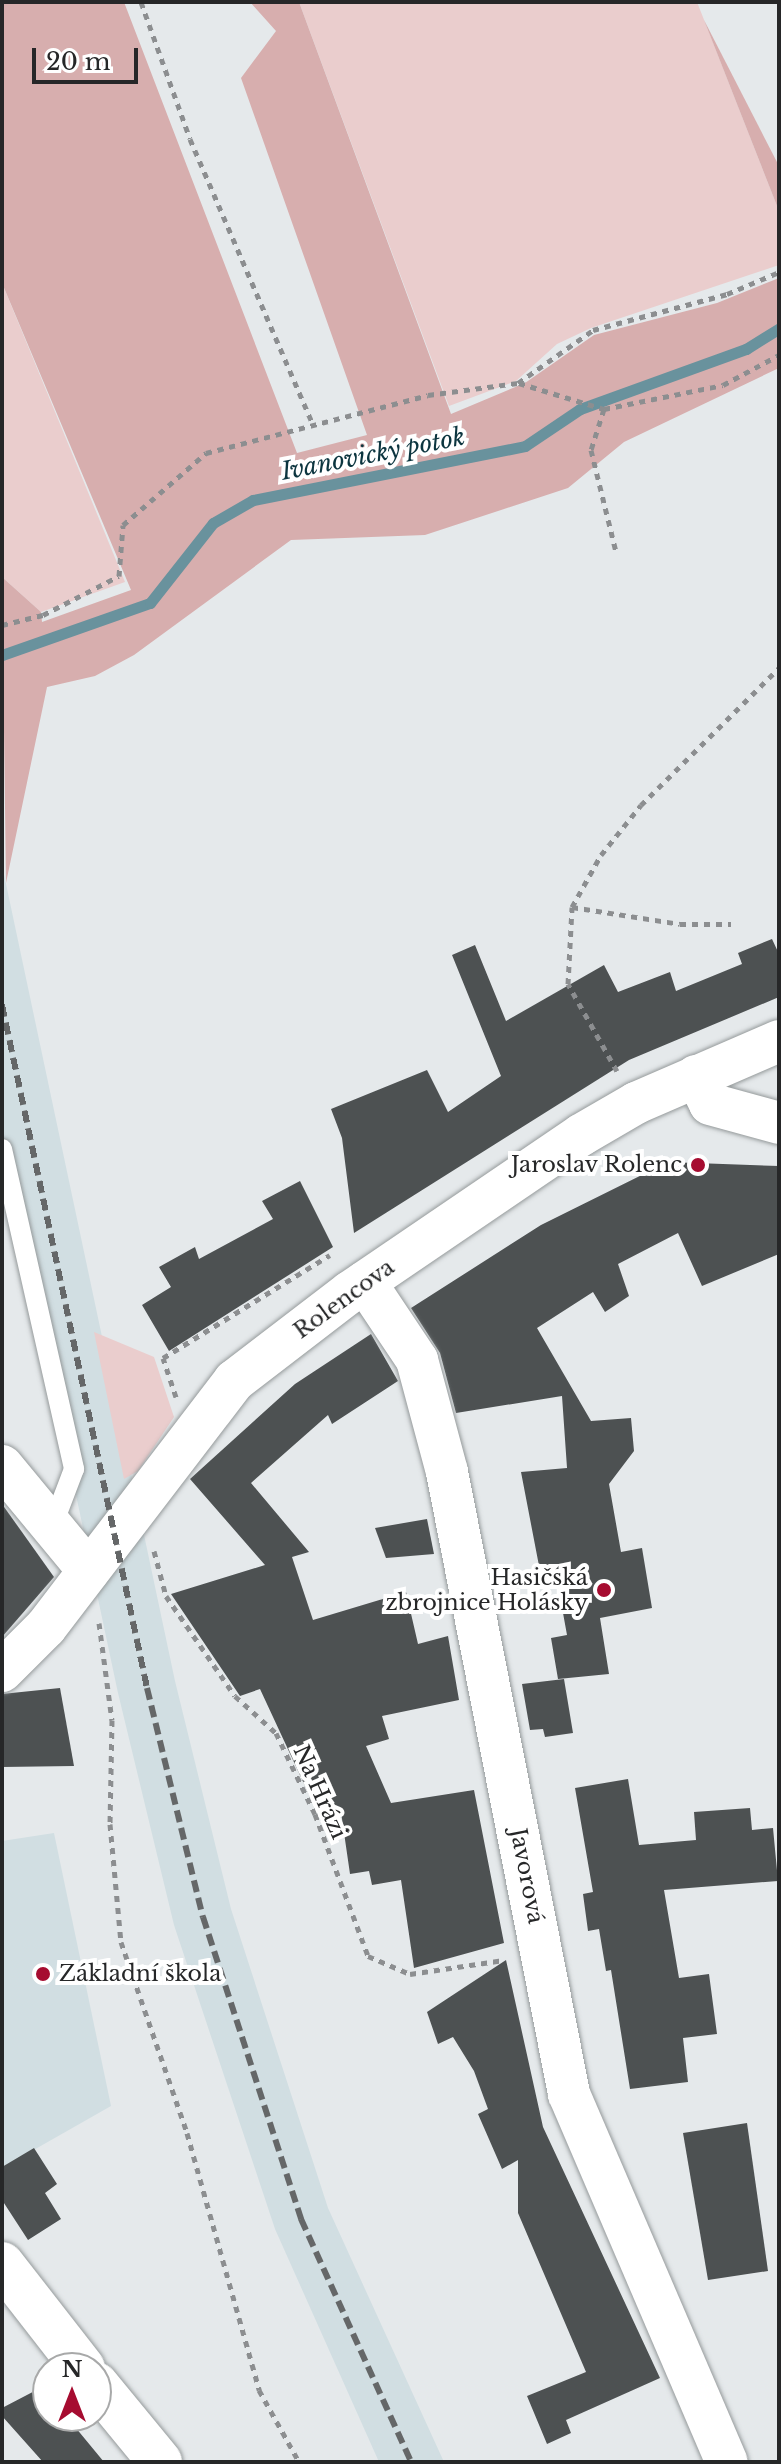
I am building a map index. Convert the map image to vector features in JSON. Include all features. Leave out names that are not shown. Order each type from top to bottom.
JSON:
[{"type":"street","name":"Rolencova","points":[[2,1671],[89,1571],[234,1381],[365,1282],[636,1103],[779,1041]]},
{"type":"street","points":[[696,1076],[710,1104],[779,1123]]},
{"type":"street","name":"Javorová","points":[[365,1282],[417,1360],[440,1444],[569,2094],[727,2462]]},
{"type":"street","points":[[2,1466],[89,1571]]},
{"type":"street","points":[[2,2264],[71,2352]]},
{"type":"street","points":[[112,2404],[160,2462]]},
{"type":"lane","points":[[2,1149],[74,1469],[52,1527]]},
{"type":"path","points":[[141,2],[190,139],[312,422]]},
{"type":"path","points":[[518,383],[593,330],[727,294],[779,272]]},
{"type":"path","points":[[2,625],[43,615],[119,576],[123,525],[206,453],[312,422],[518,383],[572,395],[604,409],[723,385],[779,355]]},
{"type":"path","points":[[604,409],[591,450],[616,552]]},
{"type":"path","points":[[636,1103],[568,984],[572,907],[601,855],[641,805],[779,668]]},
{"type":"path","points":[[572,907],[680,924],[731,924]]},
{"type":"path","name":"Na Hrázi","points":[[144,1499],[166,1596],[235,1696],[276,1733],[315,1814],[368,1956],[410,1974],[542,1954]]},
{"type":"path","points":[[89,1571],[109,1676],[110,1824],[121,1942],[187,2133],[259,2390],[299,2462]]},
{"type":"shaded area","points":[[2,2],[124,2],[297,453],[367,435],[241,78],[276,31],[250,2],[299,2],[451,414],[525,383],[594,335],[717,303],[779,278],[779,368],[624,442],[568,488],[425,535],[291,540],[134,655],[95,676],[47,687],[6,883],[2,577],[41,612],[42,622],[131,590],[2,283]]},
{"type":"shaded area","points":[[299,2],[697,2],[779,211],[779,265],[591,328],[557,344],[516,381],[449,406]]},
{"type":"shaded area","points":[[704,20],[779,166],[779,211]]},
{"type":"shaded area","points":[[2,283],[125,582],[41,612],[2,577]]},
{"type":"shaded area","points":[[2,865],[175,1681],[231,1909],[328,2208],[444,2462],[379,2462],[275,2229],[174,1925],[118,1693],[2,1146]]},
{"type":"shaded area","points":[[94,1332],[154,1357],[174,1417],[138,1471],[124,1479]]},
{"type":"shaded area","name":"Základní škola","points":[[54,1833],[111,2106],[2,2168],[2,1841]]},
{"type":"building","points":[[772,939],[779,954],[779,997],[629,1060],[354,1233],[342,1138],[331,1109],[427,1070],[448,1112],[501,1076],[452,955],[475,945],[506,1021],[604,965],[618,992],[670,972],[676,991],[742,964],[738,953]]},
{"type":"building","points":[[668,1162],[779,1166],[779,1254],[702,1286],[678,1233],[618,1264],[629,1296],[605,1312],[593,1292],[537,1328],[591,1421],[631,1418],[634,1451],[609,1484],[621,1552],[642,1548],[652,1608],[600,1618],[609,1674],[558,1679],[551,1638],[567,1635],[555,1569],[540,1571],[521,1472],[567,1468],[562,1396],[456,1413],[440,1353],[411,1308],[541,1225]]},
{"type":"building","points":[[300,1181],[333,1247],[169,1351],[142,1305],[171,1287],[159,1267],[195,1247],[199,1259],[273,1219],[262,1201]]},
{"type":"building","points":[[371,1334],[398,1381],[332,1424],[328,1415],[251,1483],[309,1552],[292,1557],[313,1620],[406,1592],[418,1644],[448,1636],[459,1700],[382,1716],[389,1739],[366,1746],[391,1803],[474,1790],[504,1943],[414,1968],[401,1880],[372,1885],[369,1871],[350,1874],[341,1812],[319,1816],[260,1689],[240,1696],[171,1594],[265,1565],[190,1479],[295,1384]]},
{"type":"building","points":[[2,1504],[54,1577],[2,1637]]},
{"type":"building","points":[[427,1519],[434,1554],[386,1558],[375,1528]]},
{"type":"building","points":[[564,1679],[573,1733],[545,1737],[543,1729],[530,1730],[522,1684]]},
{"type":"building","points":[[60,1688],[74,1766],[2,1767],[2,1694]]},
{"type":"building","points":[[628,1779],[639,1845],[696,1840],[694,1812],[750,1808],[752,1830],[773,1828],[778,1881],[664,1890],[679,1978],[709,1974],[717,2034],[683,2038],[688,2082],[630,2089],[611,1970],[606,1971],[599,1929],[588,1931],[583,1894],[593,1892],[575,1788]]},
{"type":"building","points":[[506,1960],[543,2127],[660,2378],[566,2420],[571,2433],[547,2444],[527,2396],[586,2372],[518,2213],[518,2160],[502,2169],[478,2114],[488,2109],[474,2071],[453,2037],[438,2044],[427,2012]]},
{"type":"building","points":[[747,2123],[768,2271],[708,2280],[683,2133]]},
{"type":"building","points":[[34,2148],[57,2184],[45,2193],[61,2219],[28,2240],[2,2200],[2,2167]]},
{"type":"building","points":[[32,2392],[32,2432],[79,2432],[104,2462],[43,2462],[2,2416],[2,2408]]},
{"type":"waterway","name":"Ivanovický potok","points":[[2,655],[150,603],[213,523],[253,500],[525,446],[580,409],[746,349],[779,328]]},
{"type":"railway","points":[[2,1005],[147,1688],[203,1917],[301,2219],[411,2462]]},
{"type":"place","name":"Jaroslav Rolenc","points":[[698,1165]]},
{"type":"place","name":"Hasičská zbrojnice Holásky","points":[[604,1590]]},
{"type":"place","name":"Základní škola","points":[[43,1974]]}]
